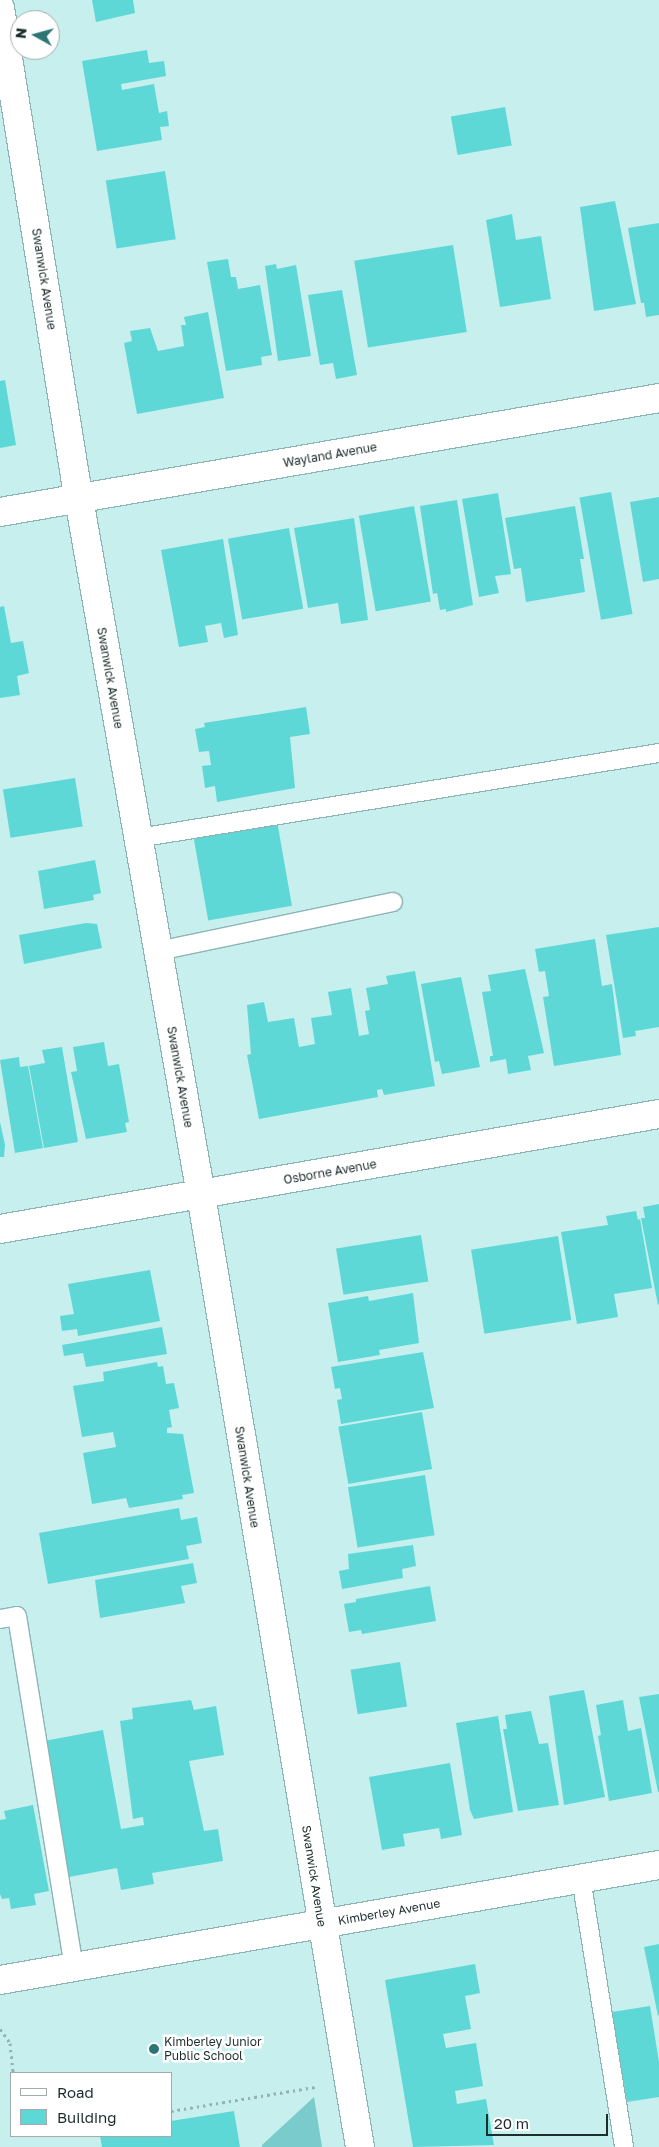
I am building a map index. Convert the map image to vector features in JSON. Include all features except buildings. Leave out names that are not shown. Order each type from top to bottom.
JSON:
[{"type":"street","name":"Swanwick Avenue","points":[[0,8],[79,498],[201,1195],[360,2147]]},
{"type":"street","name":"Wayland Avenue","points":[[0,512],[659,398]]},
{"type":"street","name":"Osborne Avenue","points":[[0,1229],[659,1114]]},
{"type":"street","name":"Kimberley Avenue","points":[[0,1980],[659,1866]]},
{"type":"lane","points":[[138,838],[659,753]]},
{"type":"lane","points":[[158,951],[393,902]]},
{"type":"lane","points":[[0,1619],[17,1616],[74,1967]]},
{"type":"lane","points":[[582,1878],[624,2147]]},
{"type":"path","points":[[0,2029],[10,2043],[12,2072]]},
{"type":"path","points":[[172,2111],[320,2086]]},
{"type":"shaded area","points":[[314,2097],[322,2147],[262,2147],[262,2145]]},
{"type":"place","name":"Kimberley Junior Public School","points":[[154,2049]]}]
